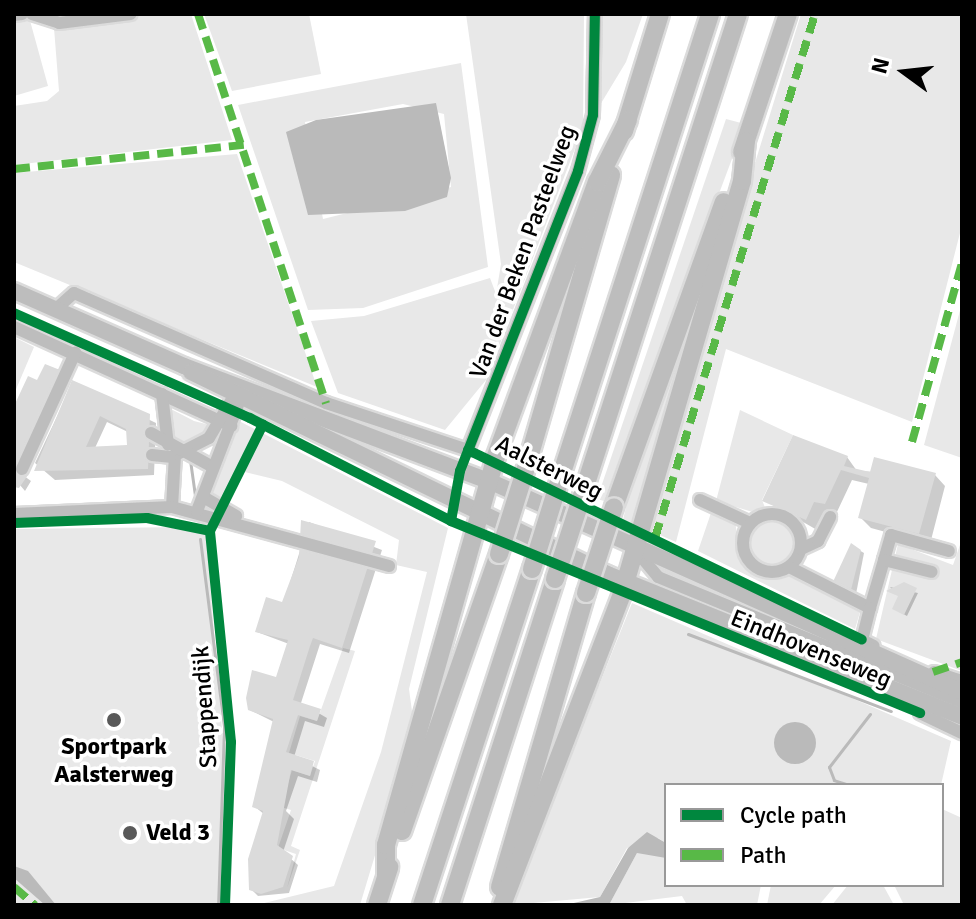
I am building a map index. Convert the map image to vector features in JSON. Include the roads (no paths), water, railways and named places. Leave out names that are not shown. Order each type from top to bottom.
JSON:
[{"type":"highway","points":[[377,905],[499,554],[660,14]]},
{"type":"highway","points":[[422,905],[710,14]]},
{"type":"highway","points":[[450,905],[738,14]]},
{"type":"highway","points":[[495,905],[614,507],[746,141],[788,14]]},
{"type":"highway","points":[[386,876],[386,845],[489,481],[597,182],[628,120]]},
{"type":"highway","points":[[502,905],[626,581],[633,547],[742,181],[746,141]]},
{"type":"main road","name":"Aalsterweg","points":[[14,291],[184,366],[482,514],[626,581],[655,585]]},
{"type":"main road","name":"Aalsterweg","points":[[239,393],[347,425],[489,481],[669,562]]},
{"type":"main road","name":"Eindhovenseweg","points":[[669,562],[962,692]]},
{"type":"main road","name":"Eindhovenseweg","points":[[655,585],[962,717]]},
{"type":"street","points":[[14,15],[22,14]]},
{"type":"street","points":[[32,14],[59,23],[130,14]]},
{"type":"street","name":"Van der Beken Pasteelweg","points":[[468,450],[578,171],[593,115],[595,14]]},
{"type":"street","name":"Aalsterweg","points":[[56,309],[74,293],[326,403],[468,450]]},
{"type":"street","points":[[14,327],[225,423]]},
{"type":"street","points":[[22,469],[75,353]]},
{"type":"street","points":[[197,511],[205,498],[211,466],[239,393]]},
{"type":"street","points":[[162,394],[163,444],[172,507]]},
{"type":"street","name":"Aalsterweg","points":[[326,403],[347,425]]},
{"type":"street","points":[[163,444],[185,448],[209,438],[225,423]]},
{"type":"street","points":[[152,452],[163,444],[185,448],[211,466]]},
{"type":"street","points":[[205,498],[218,513]]},
{"type":"street","points":[[700,500],[750,523],[775,514],[792,522],[801,549]]},
{"type":"street","points":[[14,514],[172,507],[218,513],[389,566]]},
{"type":"street","points":[[789,567],[801,549],[818,541],[830,517]]},
{"type":"street","points":[[750,523],[743,541],[748,558],[765,572],[789,567],[870,608],[891,535],[949,551]]},
{"type":"street","name":"Aalsterweg","points":[[633,547],[655,585]]},
{"type":"street","points":[[884,560],[932,572]]},
{"type":"street","name":"Eindhovenseweg","points":[[655,585],[962,702]]},
{"type":"street","name":"Eindhovenseweg","points":[[870,608],[862,640],[962,681]]},
{"type":"street","points":[[920,713],[962,733]]},
{"type":"waterway","points":[[190,460],[195,496]]},
{"type":"waterway","points":[[200,539],[224,727],[218,905]]},
{"type":"waterway","points":[[688,634],[891,711]]},
{"type":"waterway","points":[[843,783],[834,780],[829,767],[870,714]]},
{"type":"place","name":"Sportpark Aalsterweg","points":[[114,720]]},
{"type":"place","name":"Veld 3","points":[[130,833]]}]
